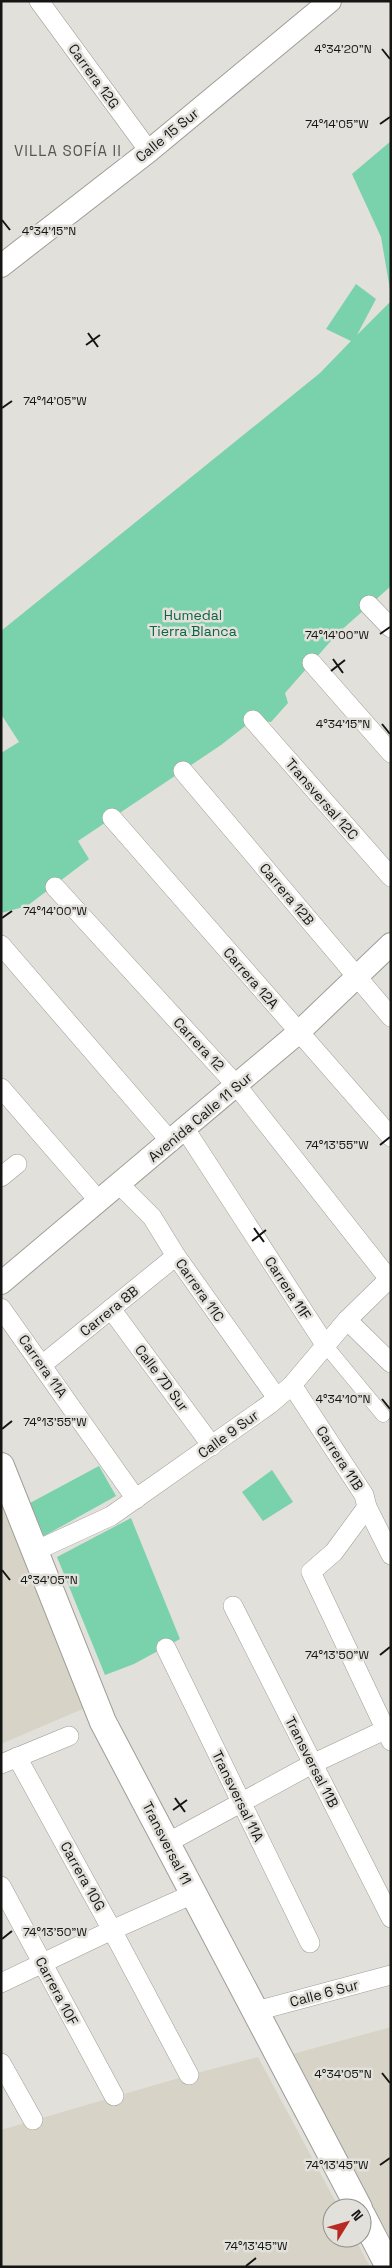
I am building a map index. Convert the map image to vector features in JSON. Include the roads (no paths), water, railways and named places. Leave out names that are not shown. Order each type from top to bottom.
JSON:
[{"type":"main road","name":"Transversal 11","points":[[1,1466],[103,1722],[353,2198]]},
{"type":"main road","points":[[372,2234],[389,2267]]},
{"type":"street","name":"Carrera 12G","points":[[39,1],[149,151]]},
{"type":"street","name":"Calle 15 Sur","points":[[1,266],[149,151],[330,1]]},
{"type":"street","points":[[369,605],[391,628]]},
{"type":"street","points":[[312,663],[391,754]]},
{"type":"street","name":"Transversal 12C","points":[[253,720],[391,877]]},
{"type":"street","name":"Carrera 12B","points":[[183,771],[391,1017]]},
{"type":"street","name":"Carrera 12A","points":[[112,818],[391,1137]]},
{"type":"street","name":"Carrera 12","points":[[55,887],[237,1086],[390,1278]]},
{"type":"street","name":"Avenida Calle 11 Sur","points":[[4,1275],[120,1185],[237,1086],[299,1032],[391,944]]},
{"type":"street","name":"Carrera 11F","points":[[1,945],[178,1136],[326,1346],[383,1415]]},
{"type":"street","points":[[1,1088],[99,1201]]},
{"type":"street","points":[[1,1177],[17,1164]]},
{"type":"street","name":"Carrera 11C","points":[[120,1185],[152,1217],[176,1256],[277,1398]]},
{"type":"street","name":"Carrera 8B","points":[[42,1365],[176,1256]]},
{"type":"street","name":"Calle 9 Sur","points":[[35,1551],[111,1516],[277,1398],[292,1385],[347,1320],[390,1278]]},
{"type":"street","name":"Carrera 11A","points":[[1,1308],[136,1499]]},
{"type":"street","name":"Calle 7D Sur","points":[[111,1310],[212,1446]]},
{"type":"street","points":[[347,1320],[391,1363]]},
{"type":"street","name":"Carrera 11B","points":[[292,1385],[364,1495],[367,1508],[391,1555]]},
{"type":"street","points":[[167,1843],[312,1764],[389,1732],[311,1572],[334,1552],[367,1508]]},
{"type":"street","name":"Transversal 11B","points":[[233,1606],[391,1918]]},
{"type":"street","name":"Transversal 11A","points":[[166,1648],[310,1944]]},
{"type":"street","points":[[9,1760],[69,1736]]},
{"type":"street","name":"Carrera 10G","points":[[9,1760],[112,1930],[188,2075]]},
{"type":"street","name":"Carrera 10F","points":[[1,1886],[114,2096]]},
{"type":"street","points":[[1,1983],[43,1965],[112,1930],[194,1894]]},
{"type":"street","name":"Calle 6 Sur","points":[[256,2011],[391,1975]]},
{"type":"street","points":[[1,2063],[33,2120]]},
{"type":"district","name":"VILLA SOFÍA II","points":[[68,150]]},
{"type":"park label","name":"Humedal Tierra Blanca","points":[[193,624]]}]
